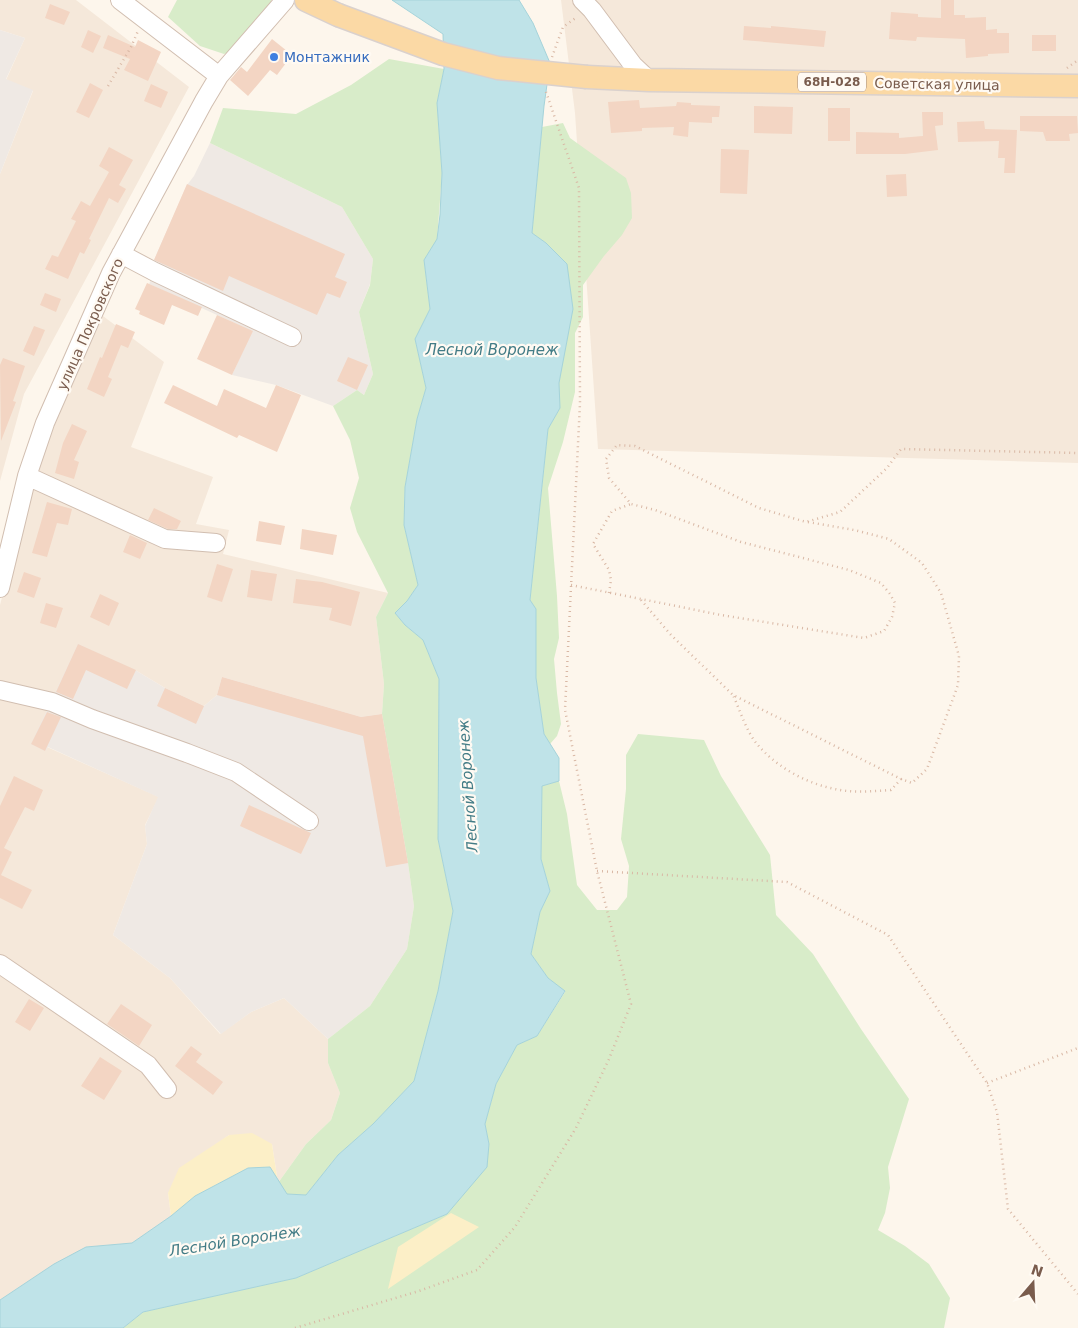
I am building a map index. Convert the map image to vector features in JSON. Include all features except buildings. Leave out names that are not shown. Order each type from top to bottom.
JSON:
[{"type":"main road","name":"Советская улица","points":[[306,0],[338,15],[443,54],[498,68],[587,78],[1078,86]]},
{"type":"street","points":[[120,0],[219,76]]},
{"type":"street","name":"улица Покровского","points":[[0,588],[27,476],[45,423],[111,273],[219,76],[285,0]]},
{"type":"street","points":[[587,5],[633,65],[649,80]]},
{"type":"street","points":[[121,254],[292,337]]},
{"type":"street","points":[[27,476],[165,539],[216,542]]},
{"type":"street","points":[[0,690],[52,702],[92,719],[236,772],[309,821]]},
{"type":"street","points":[[0,964],[148,1065],[167,1089]]},
{"type":"path","points":[[550,63],[563,27],[577,17],[587,5]]},
{"type":"path","points":[[108,86],[131,47],[143,18]]},
{"type":"path","points":[[295,1328],[419,1291],[477,1270],[515,1226],[576,1128],[609,1059],[631,1004],[597,871],[565,710],[580,403],[579,188],[544,92],[546,82]]},
{"type":"path","points":[[632,504],[609,478],[606,460],[617,444],[635,446],[759,508],[806,522],[854,530],[889,539],[922,562],[942,593],[959,656],[958,685],[927,768],[912,783],[901,779],[733,695],[671,635],[640,599]]},
{"type":"path","points":[[806,522],[840,512],[887,468],[901,450],[1078,454]]},
{"type":"path","points":[[571,585],[609,593],[721,615],[864,638],[884,631],[892,617],[895,603],[881,583],[849,570],[741,542],[656,510],[632,504],[612,511],[592,544],[609,570],[611,580],[609,593]]},
{"type":"path","points":[[733,695],[756,743],[781,767],[808,780],[839,790],[860,792],[891,790],[901,779]]},
{"type":"path","points":[[597,871],[787,882],[888,935],[987,1083],[997,1112],[1008,1209],[1078,1294]]},
{"type":"path","points":[[987,1083],[1078,1048]]},
{"type":"shaded area","points":[[0,0],[76,0],[189,87],[24,394],[0,481],[0,174],[33,91],[6,80],[25,38],[0,30]]},
{"type":"shaded area","points":[[561,0],[1078,0],[1078,463],[598,449],[575,113]]},
{"type":"shaded area","points":[[0,30],[25,38],[6,79],[33,90],[0,174]]},
{"type":"shaded area","points":[[210,143],[342,207],[373,259],[370,284],[359,312],[373,374],[364,395],[357,390],[333,406],[276,385],[232,375],[252,331],[149,284],[159,263],[154,260],[187,185],[194,176]]},
{"type":"shaded area","points":[[103,316],[164,362],[131,447],[213,477],[196,524],[229,530],[223,554],[388,593],[376,617],[384,684],[382,714],[361,717],[222,677],[217,695],[204,706],[165,688],[135,670],[47,747],[159,797],[145,825],[147,844],[113,935],[170,978],[220,1034],[251,1012],[284,998],[328,1039],[328,1063],[340,1093],[331,1120],[306,1144],[278,1183],[272,1144],[229,1135],[208,1151],[168,1193],[171,1216],[132,1243],[86,1247],[0,1300],[0,605],[36,467]]},
{"type":"shaded area","points":[[78,644],[135,670],[165,688],[204,706],[217,695],[222,677],[361,717],[382,714],[414,906],[407,949],[370,1006],[328,1039],[284,998],[251,1012],[221,1034],[170,978],[113,935],[147,844],[145,826],[158,797],[48,747],[45,751],[31,744]]},
{"type":"green space","points":[[177,0],[271,0],[271,4],[234,50],[224,54],[200,46],[168,17]]},
{"type":"green space","points":[[389,59],[444,69],[437,103],[442,173],[437,240],[424,260],[430,309],[415,339],[426,388],[417,419],[405,487],[404,525],[418,585],[407,601],[395,613],[405,625],[423,640],[439,679],[438,839],[453,911],[438,991],[414,1081],[373,1124],[338,1155],[306,1195],[287,1194],[278,1183],[306,1144],[331,1120],[340,1093],[328,1063],[328,1039],[370,1006],[407,949],[414,906],[382,714],[384,684],[376,617],[388,593],[357,532],[350,508],[359,478],[350,440],[333,406],[357,390],[364,395],[373,374],[359,312],[370,285],[373,259],[342,207],[210,143],[223,108],[296,114],[351,85]]},
{"type":"green space","points":[[563,123],[570,138],[626,178],[631,193],[632,218],[622,235],[583,285],[583,317],[575,333],[575,392],[563,442],[548,488],[559,638],[554,659],[561,724],[557,736],[550,744],[544,734],[536,678],[536,609],[530,600],[548,429],[560,408],[546,243],[532,233],[542,127]]},
{"type":"green space","points":[[638,734],[704,740],[721,776],[770,855],[776,915],[813,954],[909,1099],[888,1167],[890,1188],[885,1213],[878,1230],[905,1246],[929,1264],[950,1298],[944,1328],[123,1328],[143,1312],[296,1278],[447,1214],[486,1167],[489,1144],[485,1124],[496,1084],[517,1045],[537,1036],[565,992],[548,978],[531,954],[540,912],[550,891],[541,859],[542,786],[559,781],[567,814],[577,885],[597,910],[617,910],[627,897],[629,866],[621,839],[626,789],[626,755]]},
{"type":"sand","points":[[252,1133],[272,1144],[278,1183],[270,1167],[248,1168],[195,1196],[171,1216],[168,1193],[179,1168],[229,1135]]},
{"type":"sand","points":[[451,1213],[479,1227],[388,1289],[398,1247]]},
{"type":"water","name":"Лесной Воронеж","points":[[392,0],[519,0],[533,23],[550,63],[532,233],[546,243],[567,264],[573,309],[559,383],[560,408],[548,429],[530,600],[536,609],[536,678],[544,734],[559,758],[559,781],[542,786],[541,859],[550,891],[540,912],[531,954],[548,978],[565,991],[537,1036],[517,1045],[496,1084],[485,1124],[489,1144],[487,1167],[447,1214],[296,1278],[143,1312],[123,1328],[0,1328],[0,1300],[54,1264],[86,1247],[132,1243],[171,1216],[195,1196],[248,1168],[270,1167],[287,1194],[306,1195],[338,1155],[373,1124],[414,1081],[438,991],[453,911],[438,839],[439,679],[423,640],[405,625],[395,613],[407,601],[418,585],[404,525],[405,487],[417,419],[426,388],[415,339],[430,309],[424,260],[437,239],[440,215],[442,173],[437,103],[444,69],[443,34]]},
{"type":"place","name":"Монтажник","points":[[274,57]]}]
